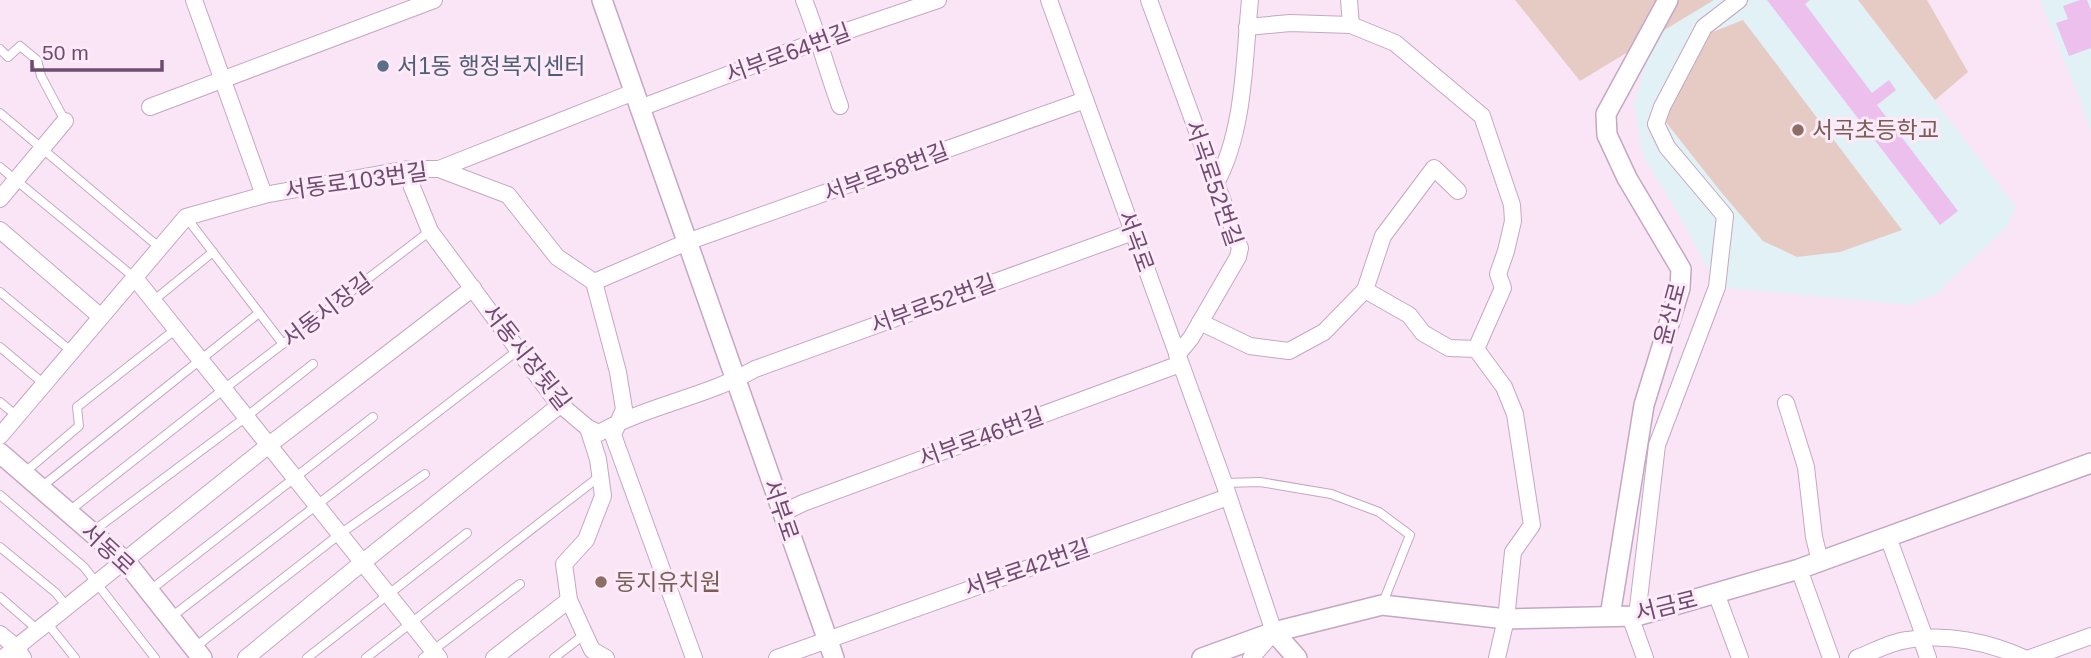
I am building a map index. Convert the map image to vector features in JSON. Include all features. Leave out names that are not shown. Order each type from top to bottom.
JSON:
[{"type":"street","points":[[194,0],[264,195]]},
{"type":"street","points":[[150,107],[434,0]]},
{"type":"street","name":"서부로","points":[[602,0],[830,649]]},
{"type":"street","points":[[804,0],[820,40],[822,56],[839,106]]},
{"type":"street","name":"서부로64번길","points":[[637,100],[938,0]]},
{"type":"street","name":"서곡로","points":[[1049,0],[1226,490],[1274,632],[1297,658]]},
{"type":"street","name":"서곡로52번길","points":[[1149,0],[1240,248],[1238,257],[1179,359]]},
{"type":"street","points":[[1216,183],[1225,167],[1237,128],[1250,0]]},
{"type":"street","points":[[1349,0],[1351,25]]},
{"type":"street","name":"윤산로","points":[[1610,616],[1644,405],[1680,288],[1681,269],[1627,178],[1607,135],[1606,114],[1668,0]]},
{"type":"street","points":[[1645,658],[1634,616],[1657,445],[1717,287],[1725,216],[1667,147],[1656,124],[1662,107],[1704,27],[1739,0]]},
{"type":"street","points":[[1247,27],[1290,23],[1351,25],[1395,43],[1482,116],[1511,205],[1513,221],[1498,274],[1503,288],[1476,349]]},
{"type":"street","points":[[439,169],[637,100]]},
{"type":"street","name":"서부로58번길","points":[[687,242],[1085,100]]},
{"type":"street","points":[[0,199],[65,121]]},
{"type":"street","points":[[1200,322],[1250,345],[1289,351],[1324,332],[1366,290],[1383,236],[1434,168],[1458,191]]},
{"type":"street","name":"서동로103번길","points":[[186,217],[264,195],[408,169],[439,169],[508,195],[557,257],[594,282]]},
{"type":"street","name":"서동시장뒷길","points":[[408,169],[412,187],[430,231],[517,351],[561,405],[588,428],[603,496],[586,540],[564,564],[569,600],[592,650],[606,658]]},
{"type":"street","points":[[0,436],[186,217]]},
{"type":"street","points":[[0,230],[101,317]]},
{"type":"street","name":"서부로52번길","points":[[736,380],[755,369],[1133,232]]},
{"type":"street","points":[[687,242],[594,282],[618,372],[624,409],[613,435],[694,658]]},
{"type":"street","points":[[135,278],[412,624],[432,655]]},
{"type":"street","points":[[3,658],[20,653],[44,627],[269,445],[473,288]]},
{"type":"street","points":[[1366,290],[1409,315],[1423,333],[1449,348],[1476,349]]},
{"type":"street","points":[[1476,349],[1504,387],[1515,414],[1532,525],[1513,552],[1506,619],[1497,658]]},
{"type":"street","name":"서부로46번길","points":[[782,513],[1179,359]]},
{"type":"street","points":[[588,428],[599,433],[619,422],[736,380]]},
{"type":"street","points":[[1786,403],[1806,467],[1814,537],[1820,561]]},
{"type":"street","points":[[246,658],[561,405]]},
{"type":"street","name":"서동로","points":[[0,453],[126,562],[198,653]]},
{"type":"street","name":"서금로","points":[[1202,658],[1274,632],[1382,606],[1506,619],[1634,616],[1799,569],[2091,463]]},
{"type":"street","name":"서부로42번길","points":[[830,649],[1226,490]]},
{"type":"street","points":[[1888,537],[1928,658]]},
{"type":"street","points":[[1799,569],[1831,658]]},
{"type":"street","points":[[1717,593],[1740,658]]},
{"type":"street","points":[[494,658],[569,600]]},
{"type":"street","points":[[1251,658],[1274,632]]},
{"type":"street","points":[[0,634],[20,653]]},
{"type":"street","points":[[2030,658],[2091,636]]},
{"type":"street","points":[[1857,658],[1905,640],[1923,638],[1973,641],[2024,658]]},
{"type":"street","points":[[777,658],[830,649]]},
{"type":"lane","points":[[0,49],[8,57],[20,46],[37,60],[41,76],[65,121]]},
{"type":"lane","points":[[0,113],[160,248]]},
{"type":"lane","points":[[0,167],[135,278]]},
{"type":"lane","points":[[186,217],[283,344]]},
{"type":"lane","name":"서동시장길","points":[[68,512],[430,231]]},
{"type":"lane","points":[[153,301],[213,253]]},
{"type":"lane","points":[[0,292],[72,352]]},
{"type":"lane","name":"서동시장길","points":[[40,488],[259,313]]},
{"type":"lane","points":[[24,474],[79,426],[77,407],[176,329]]},
{"type":"lane","points":[[0,346],[44,384]]},
{"type":"lane","points":[[170,618],[517,351]]},
{"type":"lane","name":"서동시장길","points":[[92,532],[313,364]]},
{"type":"lane","points":[[0,401],[17,416]]},
{"type":"lane","points":[[149,591],[373,417]]},
{"type":"lane","points":[[198,653],[340,534],[425,474]]},
{"type":"lane","points":[[366,658],[600,476]]},
{"type":"lane","points":[[1226,490],[1260,482],[1331,494],[1379,512],[1410,535],[1382,606]]},
{"type":"lane","points":[[0,495],[84,567],[155,658]]},
{"type":"lane","points":[[307,658],[467,533]]},
{"type":"lane","points":[[0,547],[56,593],[68,608]]},
{"type":"lane","points":[[432,655],[520,584]]},
{"type":"lane","points":[[0,597],[44,627],[75,658]]},
{"type":"lane","points":[[554,658],[585,634]]},
{"type":"shaded area","points":[[1515,0],[1714,0],[1580,81]]},
{"type":"shaded area","name":"서곡초등학교","points":[[1714,0],[1858,0],[2016,207],[2007,227],[1936,294],[1910,305],[1717,287],[1681,218],[1643,155],[1634,105],[1653,37]]},
{"type":"shaded area","points":[[1858,0],[1927,0],[1968,72],[1935,100]]},
{"type":"shaded area","points":[[2040,0],[2091,0],[2091,132],[2078,95]]},
{"type":"shaded area","points":[[1743,20],[1902,230],[1840,252],[1797,257],[1763,241],[1665,121],[1681,82],[1710,33]]},
{"type":"building","points":[[1767,0],[1810,0],[1805,4],[1872,93],[1889,80],[1896,90],[1877,105],[1958,211],[1940,225]]},
{"type":"building","points":[[2087,0],[2091,10],[2091,48],[2069,56],[2056,23],[2068,19],[2063,6]]},
{"type":"place","name":"서1동 행정복지센터","points":[[383,66]]},
{"type":"place","name":"서곡초등학교","points":[[1798,130]]},
{"type":"place","name":"둥지유치원","points":[[601,582]]}]
